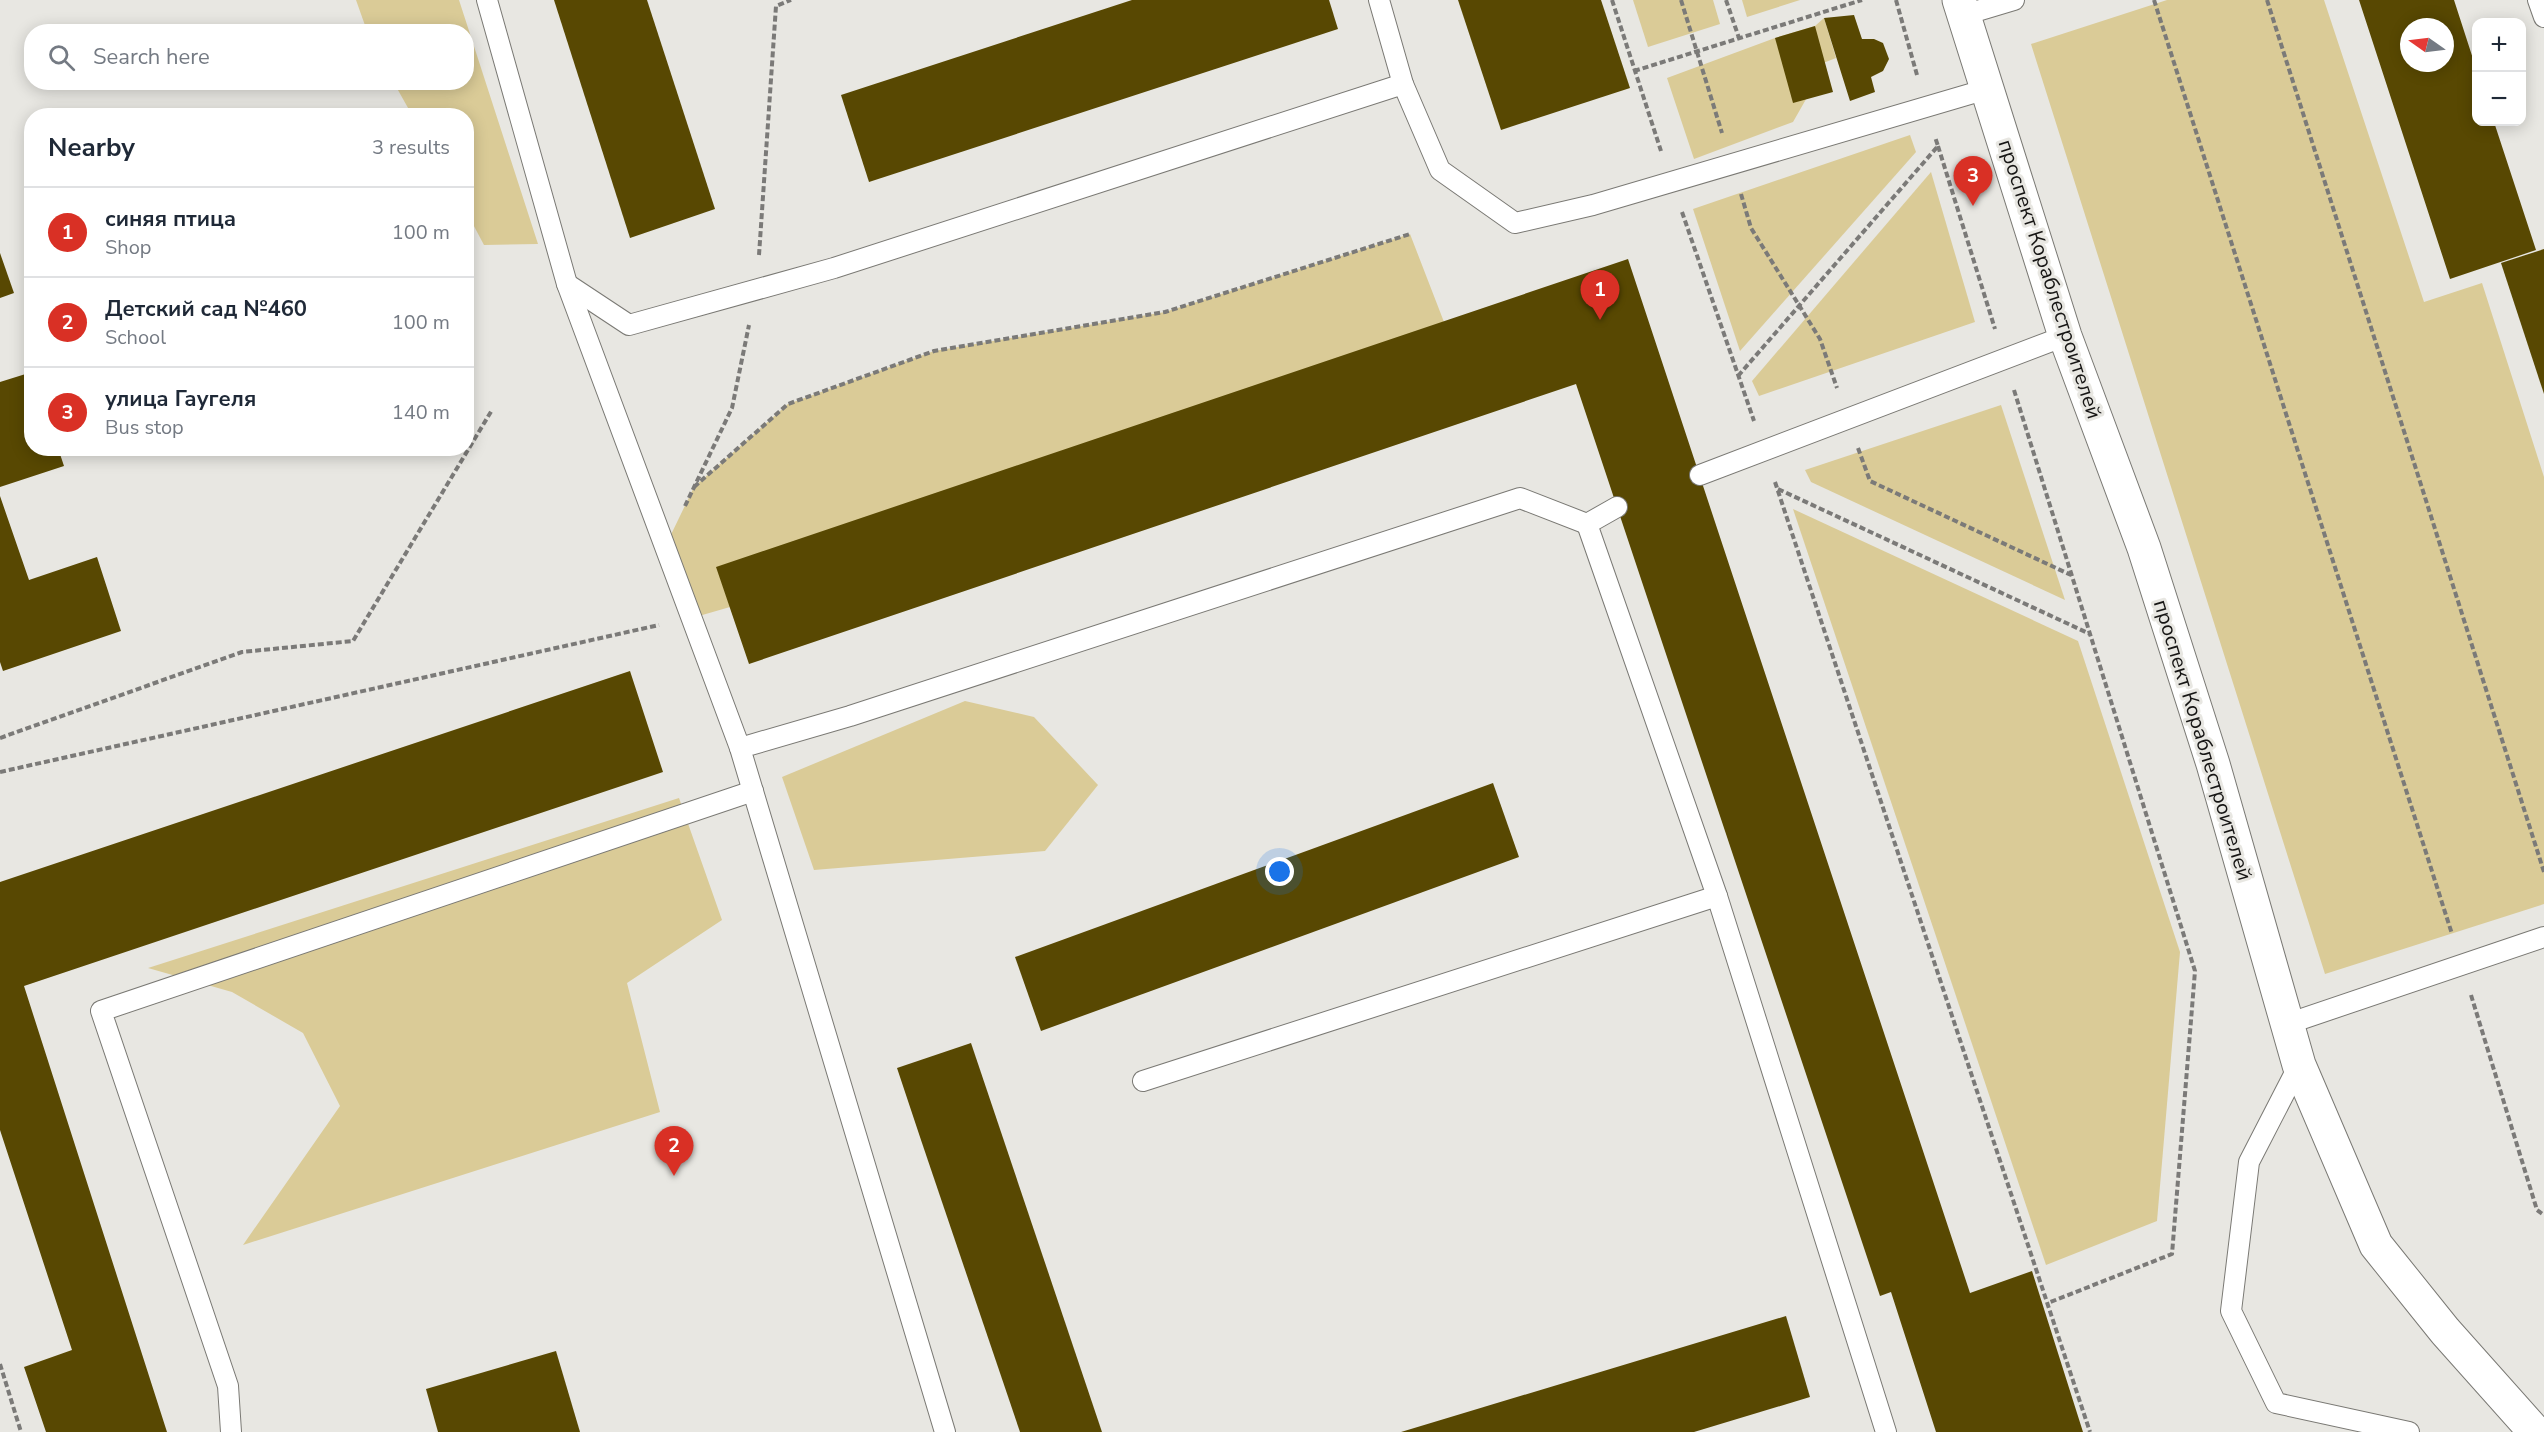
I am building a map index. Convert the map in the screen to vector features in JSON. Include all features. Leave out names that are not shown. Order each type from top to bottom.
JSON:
[{"type":"street","name":"проспект Кораблестроителей","points":[[1962,7],[2065,336],[2144,548],[2213,764],[2299,1065],[2376,1245],[2445,1331],[2535,1432]]},
{"type":"lane","points":[[486,0],[567,284],[741,748],[945,1432]]},
{"type":"lane","points":[[1378,0],[1403,84],[1440,170],[1515,223],[1593,205],[1987,89]]},
{"type":"lane","points":[[1962,7],[2014,0]]},
{"type":"lane","points":[[2538,0],[2544,17]]},
{"type":"lane","points":[[567,284],[629,325],[834,268],[1403,84]]},
{"type":"lane","points":[[1700,475],[2065,336]]},
{"type":"lane","points":[[741,748],[861,712],[1520,498],[1587,524],[1717,896],[1886,1432]]},
{"type":"lane","points":[[1587,524],[1617,507]]},
{"type":"lane","points":[[231,1432],[228,1386],[101,1011],[753,791]]},
{"type":"lane","points":[[1143,1081],[1717,896]]},
{"type":"lane","points":[[2287,1024],[2544,937]]},
{"type":"lane","points":[[2299,1065],[2249,1162],[2230,1311],[2276,1403],[2409,1432]]},
{"type":"path","points":[[665,547],[732,408],[756,290],[776,6],[791,0]]},
{"type":"path","points":[[1612,0],[1737,376],[1778,489],[2090,1432]]},
{"type":"path","points":[[1681,0],[1751,228],[1820,339],[1870,481],[2072,576],[2195,971],[2172,1254],[2048,1303]]},
{"type":"path","points":[[1726,0],[1739,38]]},
{"type":"path","points":[[1634,71],[1862,0]]},
{"type":"path","points":[[1737,376],[1938,146],[1896,0]]},
{"type":"path","points":[[2154,0],[2462,964],[2537,1210],[2544,1215]]},
{"type":"path","points":[[2267,0],[2544,872]]},
{"type":"path","points":[[694,488],[788,404],[934,351],[1165,312],[1410,234]]},
{"type":"path","points":[[474,440],[492,410]]},
{"type":"path","points":[[0,738],[242,652],[353,640],[464,456]]},
{"type":"path","points":[[1778,489],[2090,634]]},
{"type":"path","points":[[0,772],[692,618]]},
{"type":"path","points":[[0,1364],[21,1432]]},
{"type":"shaded area","points":[[356,0],[459,0],[467,24],[365,24]]},
{"type":"shaded area","points":[[1633,0],[1713,0],[1720,24],[1648,47]]},
{"type":"shaded area","points":[[1742,0],[1800,0],[1747,17]]},
{"type":"shaded area","points":[[2167,0],[2324,0],[2424,302],[2482,283],[2544,477],[2544,904],[2325,974],[2031,44]]},
{"type":"shaded area","points":[[1824,18],[1836,58],[1818,65],[1821,73],[1793,122],[1694,159],[1667,78],[1775,38],[1815,26]]},
{"type":"shaded area","points":[[474,46],[538,244],[484,245],[474,226],[474,108],[408,108],[398,90],[474,90]]},
{"type":"shaded area","points":[[1910,135],[1916,152],[1740,351],[1693,209]]},
{"type":"shaded area","points":[[1931,172],[1975,322],[1759,396],[1752,381]]},
{"type":"shaded area","points":[[1410,234],[1444,322],[717,568],[730,607],[692,618],[665,547],[694,487],[788,404],[934,351],[1165,312]]},
{"type":"shaded area","points":[[2001,405],[2065,600],[1811,482],[1805,470]]},
{"type":"shaded area","points":[[1793,509],[2078,641],[2180,952],[2157,1221],[2046,1265]]},
{"type":"shaded area","points":[[965,701],[1034,717],[1098,785],[1045,851],[814,870],[782,777]]},
{"type":"shaded area","points":[[679,798],[722,920],[627,983],[660,1112],[243,1245],[340,1106],[303,1033],[232,992],[148,968]]},
{"type":"building","points":[[554,0],[647,0],[715,209],[630,238]]},
{"type":"building","points":[[1132,0],[1329,0],[1338,29],[869,182],[841,95]]},
{"type":"building","points":[[1458,0],[1601,0],[1630,88],[1501,130]]},
{"type":"building","points":[[2359,0],[2454,0],[2472,56],[2472,126],[2495,126],[2536,250],[2450,279]]},
{"type":"building","points":[[1854,15],[1862,39],[1874,39],[1883,43],[1889,59],[1883,71],[1871,77],[1875,92],[1850,101],[1824,18]]},
{"type":"building","points":[[1815,26],[1833,92],[1793,103],[1775,38]]},
{"type":"building","points":[[2544,249],[2544,394],[2501,263]]},
{"type":"building","points":[[0,253],[14,293],[0,298]]},
{"type":"building","points":[[1628,259],[1970,1293],[2032,1271],[2083,1432],[1936,1432],[1891,1292],[1880,1296],[1576,384],[749,664],[716,567]]},
{"type":"building","points":[[24,374],[24,456],[61,456],[64,466],[0,487],[0,382]]},
{"type":"building","points":[[0,496],[29,580],[97,557],[121,631],[3,671],[0,662]]},
{"type":"building","points":[[630,671],[663,772],[24,986],[167,1432],[46,1432],[24,1367],[72,1350],[0,1130],[0,882]]},
{"type":"building","points":[[1493,783],[1519,857],[1041,1031],[1015,957]]},
{"type":"building","points":[[971,1043],[1102,1432],[1020,1432],[921,1140],[897,1068]]},
{"type":"building","points":[[1786,1316],[1810,1397],[1694,1432],[1401,1432]]},
{"type":"building","points":[[556,1351],[580,1432],[438,1432],[426,1389]]},
{"type":"place","name":"улица Гаугеля","points":[[1973,206]]},
{"type":"place","name":"синяя птица","points":[[1600,320]]},
{"type":"place","name":"Детский сад №460","points":[[674,1176]]}]
